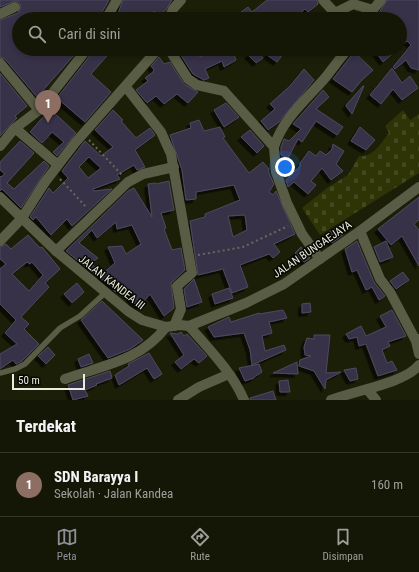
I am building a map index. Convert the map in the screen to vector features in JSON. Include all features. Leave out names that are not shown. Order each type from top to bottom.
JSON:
[{"type":"street","points":[[110,12],[117,0]]},
{"type":"street","points":[[172,12],[181,0]]},
{"type":"street","points":[[323,0],[334,12]]},
{"type":"street","points":[[374,12],[381,0]]},
{"type":"street","points":[[337,12],[353,4],[369,12]]},
{"type":"street","points":[[0,14],[15,7]]},
{"type":"street","points":[[0,146],[15,128],[39,110],[81,56]]},
{"type":"street","points":[[0,241],[22,218],[56,168],[83,134],[152,56]]},
{"type":"street","points":[[173,56],[188,79],[197,85],[224,91],[274,147]]},
{"type":"street","points":[[320,259],[306,240],[287,203],[276,172],[274,147],[278,135],[296,109],[342,56]]},
{"type":"street","points":[[0,63],[39,110]]},
{"type":"street","points":[[65,379],[90,372],[99,367],[140,352],[155,341],[170,327],[181,309],[177,286],[192,273],[171,154],[160,132],[126,87]]},
{"type":"street","points":[[15,128],[56,168]]},
{"type":"street","points":[[56,251],[128,182],[143,174],[174,167]]},
{"type":"street","name":"JALAN BUNGAEJAYA","points":[[189,326],[270,292],[298,275],[419,188]]},
{"type":"street","name":"JALAN KANDEA III","points":[[0,197],[56,251],[105,293],[142,320],[170,327],[189,326]]},
{"type":"street","points":[[360,231],[380,279],[390,292],[417,340],[419,354]]},
{"type":"street","points":[[189,326],[229,374],[244,400]]},
{"type":"street","points":[[331,400],[407,375],[419,365]]},
{"type":"street","points":[[178,400],[199,387],[229,374]]},
{"type":"street","points":[[367,389],[376,400]]},
{"type":"lane","points":[[0,373],[15,369],[25,364],[60,328],[80,316],[105,293]]},
{"type":"path","points":[[83,134],[128,182]]},
{"type":"path","points":[[56,168],[94,214]]},
{"type":"path","points":[[189,256],[243,247],[296,222]]},
{"type":"green space","points":[[403,110],[410,120],[419,114],[419,173],[320,235],[302,208],[327,188],[348,175],[359,156],[368,155],[373,152],[389,133],[385,126]]},
{"type":"building","points":[[0,0],[109,0],[102,12],[18,12],[21,7],[19,2],[15,1],[0,7]]},
{"type":"building","points":[[123,0],[172,0],[163,12],[119,12]]},
{"type":"building","points":[[267,0],[317,0],[318,4],[308,12],[305,9],[302,12],[252,12]]},
{"type":"building","points":[[387,0],[419,0],[419,70],[411,68],[406,60],[395,69],[393,67],[402,56],[407,56],[407,50],[411,45],[407,41],[407,12],[380,12]]},
{"type":"building","points":[[248,7],[252,12],[241,12]]},
{"type":"building","points":[[12,15],[12,56],[73,56],[37,97],[5,59],[0,57],[0,20]]},
{"type":"building","points":[[90,56],[107,56],[91,74],[111,92],[85,122],[57,98]]},
{"type":"building","points":[[181,56],[235,56],[236,60],[224,67],[222,61],[205,69],[209,78],[204,80],[193,74]]},
{"type":"building","points":[[249,56],[261,56],[263,58],[256,63]]},
{"type":"building","points":[[268,56],[282,56],[277,62]]},
{"type":"building","points":[[351,56],[358,56],[373,70],[352,92],[333,79]]},
{"type":"building","points":[[379,56],[390,56],[383,62]]},
{"type":"building","points":[[159,57],[164,64],[170,62],[184,84],[198,92],[188,103],[177,94],[164,104],[156,96],[147,103],[136,90],[148,81],[145,78],[153,72],[154,70],[151,66]]},
{"type":"building","points":[[392,68],[402,83],[410,76],[418,88],[402,100],[393,89],[381,104],[370,95]]},
{"type":"building","points":[[304,69],[314,80],[279,122],[268,130],[261,121],[275,109],[270,104],[290,86]]},
{"type":"building","points":[[0,73],[27,106],[15,116],[17,118],[0,136]]},
{"type":"building","points":[[364,86],[352,114],[346,106]]},
{"type":"building","points":[[323,90],[329,97],[316,109],[343,127],[337,135],[316,121],[302,142],[298,139],[288,158],[281,155],[281,147],[284,139],[289,141],[301,129],[293,124]]},
{"type":"building","points":[[226,103],[239,117],[224,127],[214,110]]},
{"type":"building","points":[[50,109],[76,133],[57,156],[53,152],[64,142],[52,132],[42,143],[30,132]]},
{"type":"building","points":[[113,110],[123,120],[121,121],[136,138],[150,128],[155,135],[135,150],[145,167],[137,170],[134,165],[117,175],[120,179],[93,189],[94,191],[112,189],[72,226],[67,219],[51,235],[36,217],[33,220],[30,217],[49,188],[53,193],[68,178],[62,171],[85,141],[101,156],[113,147],[95,130]],"holes":[[[89,157],[101,168],[88,178],[79,167]]]},
{"type":"building","points":[[199,120],[204,131],[220,127],[225,137],[223,138],[249,173],[263,162],[269,169],[268,171],[274,184],[269,192],[273,195],[276,191],[295,234],[274,244],[280,252],[273,258],[269,254],[240,265],[248,287],[232,293],[223,269],[198,275],[190,221],[205,217],[205,214],[240,200],[234,185],[196,192],[196,199],[186,200],[182,170],[170,135],[191,128],[190,123]],"holes":[[[245,215],[247,230],[233,237],[228,216]]]},
{"type":"building","points":[[360,127],[375,140],[366,150],[351,141]]},
{"type":"building","points":[[250,130],[264,146],[257,153],[241,137]]},
{"type":"building","points":[[20,141],[34,153],[7,183],[14,189],[44,161],[49,166],[21,208],[2,189],[0,191],[0,176],[1,177],[5,174],[0,170],[0,162]]},
{"type":"building","points":[[333,144],[344,151],[336,164],[343,171],[331,180],[322,168],[311,181],[316,185],[308,194],[294,182],[288,187],[286,180],[300,166],[300,163],[309,151],[316,156],[320,151],[326,155],[332,149]]},
{"type":"building","points":[[169,181],[174,210],[161,213],[166,228],[164,229],[172,250],[181,248],[185,270],[171,283],[174,308],[164,316],[150,294],[139,307],[132,301],[125,287],[115,292],[107,280],[105,282],[99,277],[115,263],[108,247],[122,246],[126,254],[141,244],[132,225],[117,229],[116,222],[97,238],[92,230],[79,243],[98,258],[91,263],[97,269],[93,273],[66,251],[128,191],[134,188],[152,217],[148,184]]},
{"type":"building","points":[[419,197],[419,220],[414,224],[419,230],[419,266],[402,236],[391,245],[378,229]]},
{"type":"building","points":[[339,226],[344,234],[332,243],[326,234]]},
{"type":"building","points":[[28,235],[40,248],[42,247],[60,269],[45,283],[49,287],[21,317],[29,324],[24,329],[39,344],[22,361],[16,364],[13,360],[0,369],[0,354],[17,344],[5,333],[16,320],[0,304],[0,269],[6,264],[0,259],[0,247],[6,244],[11,249]],"holes":[[[27,262],[30,264],[32,262],[43,275],[29,291],[12,274]]]},
{"type":"building","points":[[357,241],[374,282],[385,296],[379,300],[372,287],[366,290],[357,270],[352,272],[345,249]]},
{"type":"building","points":[[386,241],[393,257],[380,262],[374,247]]},
{"type":"building","points":[[301,247],[310,258],[304,262],[295,253]]},
{"type":"building","points":[[403,272],[409,280],[396,289],[390,281]]},
{"type":"building","points":[[194,279],[202,302],[187,307],[184,289]]},
{"type":"building","points":[[77,283],[84,292],[72,303],[64,294]]},
{"type":"building","points":[[229,288],[233,298],[215,304],[212,294]]},
{"type":"building","points":[[102,301],[143,340],[130,349],[108,358],[81,320]]},
{"type":"building","points":[[310,303],[311,312],[302,313],[302,304]]},
{"type":"building","points":[[283,310],[287,318],[269,322],[272,333],[262,336],[265,351],[284,345],[286,350],[252,365],[250,350],[244,333],[214,337],[208,327],[229,317],[231,322],[259,313]]},
{"type":"building","points":[[392,310],[406,336],[388,342],[390,346],[382,350],[387,363],[392,361],[397,370],[378,376],[366,344],[359,346],[357,337],[349,339],[346,334],[361,326],[366,336],[386,327],[380,316]]},
{"type":"building","points":[[181,332],[184,336],[187,334],[207,356],[199,363],[194,359],[181,369],[175,362],[184,355],[170,333],[178,334]]},
{"type":"building","points":[[314,335],[330,335],[326,373],[341,372],[326,380],[325,389],[314,371],[299,366],[300,360],[311,356],[305,355],[304,347],[307,338],[314,339]]},
{"type":"building","points":[[48,347],[55,355],[46,364],[38,356]]},
{"type":"building","points":[[149,353],[162,374],[154,379],[147,368],[119,385],[115,375],[129,366],[128,364]]},
{"type":"building","points":[[89,354],[93,363],[81,367],[78,359]]},
{"type":"building","points":[[297,362],[298,374],[273,373]]},
{"type":"building","points":[[259,364],[262,372],[254,378],[245,381],[239,368]]},
{"type":"building","points":[[356,368],[358,379],[350,381],[344,370]]},
{"type":"building","points":[[110,371],[112,378],[85,390],[88,396],[73,400],[68,385]]},
{"type":"building","points":[[288,380],[290,392],[280,392],[279,381]]},
{"type":"building","points":[[273,391],[276,400],[250,400],[250,398]]},
{"type":"place","name":"SDN Barayya I","points":[[48,123]]}]
